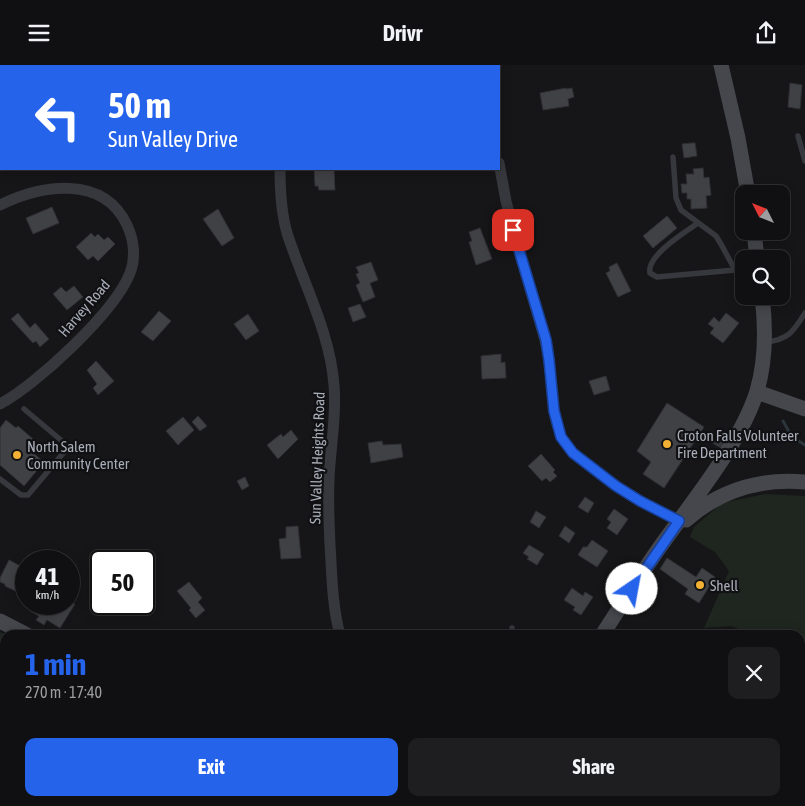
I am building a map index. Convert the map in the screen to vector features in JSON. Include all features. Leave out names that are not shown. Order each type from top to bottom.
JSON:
[{"type":"main road","points":[[721,65],[737,130],[746,185]]},
{"type":"main road","points":[[605,630],[728,449],[749,412],[761,373],[764,342],[762,305]]},
{"type":"main road","points":[[756,392],[805,409]]},
{"type":"main road","points":[[665,540],[704,505],[740,488],[782,481],[805,482]]},
{"type":"main road","points":[[0,621],[17,630]]},
{"type":"street","points":[[500,168],[517,244],[546,340],[554,411],[561,437],[573,453],[616,486],[679,521]]},
{"type":"street","name":"Sun Valley Heights Road","points":[[280,170],[282,208],[287,231],[324,337],[331,363],[334,385],[335,411],[328,505],[333,602],[339,630]]},
{"type":"street","name":"Harvey Road","points":[[0,205],[24,194],[39,190],[63,188],[84,190],[97,195],[118,211],[131,234],[133,248],[133,262],[130,274],[93,325],[53,364],[0,404]]},
{"type":"lane","points":[[798,136],[805,161]]},
{"type":"lane","points":[[673,157],[676,198],[681,210],[716,236],[735,270],[657,277],[650,273],[650,265],[657,255],[698,223]]},
{"type":"lane","points":[[764,342],[781,340],[788,336],[805,313]]},
{"type":"lane","points":[[0,479],[20,495],[28,495],[65,451],[62,441],[24,409]]},
{"type":"lane","points":[[707,437],[728,449]]},
{"type":"shaded area","points":[[765,494],[805,496],[805,630],[741,630],[731,626],[704,628],[729,571],[715,552],[690,537],[694,527],[722,503]]},
{"type":"building","points":[[790,83],[802,85],[800,109],[788,107]]},
{"type":"building","points":[[572,88],[574,97],[568,99],[569,106],[543,110],[540,93]]},
{"type":"building","points":[[695,143],[697,156],[684,158],[682,144]]},
{"type":"building","points":[[703,168],[704,178],[709,177],[711,195],[706,196],[707,208],[691,209],[691,199],[687,199],[687,193],[682,193],[681,184],[687,184],[686,174],[694,174],[693,169]]},
{"type":"building","points":[[314,170],[334,170],[335,190],[319,190],[318,186],[315,186]]},
{"type":"building","points":[[52,207],[59,223],[33,234],[26,218]]},
{"type":"building","points":[[218,209],[234,238],[222,246],[203,219]]},
{"type":"building","points":[[667,216],[677,228],[653,248],[643,236]]},
{"type":"building","points":[[480,228],[492,259],[476,265],[469,242],[472,241],[469,232]]},
{"type":"building","points":[[91,233],[95,237],[98,234],[104,240],[108,237],[115,244],[98,261],[93,256],[88,260],[76,247]]},
{"type":"building","points":[[371,262],[378,280],[370,283],[375,297],[363,302],[356,285],[360,283],[356,274],[359,273],[356,267]]},
{"type":"building","points":[[617,263],[631,291],[618,297],[606,273],[610,271],[609,267]]},
{"type":"building","points":[[74,286],[83,297],[67,310],[53,294],[61,287],[66,292]]},
{"type":"building","points":[[360,304],[366,317],[353,322],[348,308]]},
{"type":"building","points":[[159,311],[171,321],[153,341],[141,332]]},
{"type":"building","points":[[18,313],[30,328],[35,323],[49,339],[40,347],[36,341],[33,343],[11,319]]},
{"type":"building","points":[[726,313],[739,323],[723,343],[710,333],[714,328],[708,324],[714,317],[719,322]]},
{"type":"building","points":[[248,314],[259,331],[246,340],[234,324]]},
{"type":"building","points":[[501,354],[501,363],[505,362],[506,378],[482,379],[481,356]]},
{"type":"building","points":[[96,361],[114,381],[98,395],[93,388],[97,384],[87,370]]},
{"type":"building","points":[[606,376],[610,390],[594,395],[589,381]]},
{"type":"building","name":"Croton Falls Volunteer Fire Department","points":[[667,403],[704,427],[664,488],[643,474],[651,462],[637,451]]},
{"type":"building","points":[[198,416],[207,426],[200,431],[192,422]]},
{"type":"building","points":[[183,417],[194,430],[178,445],[166,431]]},
{"type":"building","name":"North Salem Community Center","points":[[6,420],[16,428],[18,426],[33,439],[26,447],[44,462],[24,486],[0,465],[0,428]]},
{"type":"building","points":[[291,430],[298,439],[278,459],[267,445],[281,434],[283,437]]},
{"type":"building","points":[[382,441],[383,445],[401,444],[403,457],[371,463],[368,443]]},
{"type":"building","points":[[541,454],[555,470],[553,472],[557,476],[550,482],[546,478],[542,481],[528,466]]},
{"type":"building","points":[[245,477],[249,486],[242,490],[237,481]]},
{"type":"building","points":[[585,497],[594,503],[588,513],[578,507]]},
{"type":"building","points":[[614,509],[628,519],[617,535],[607,528],[611,522],[607,519]]},
{"type":"building","points":[[536,511],[546,517],[539,528],[530,522]]},
{"type":"building","points":[[298,526],[301,558],[281,559],[279,539],[286,538],[286,527]]},
{"type":"building","points":[[565,526],[575,533],[569,543],[559,536]]},
{"type":"building","points":[[592,540],[608,551],[597,567],[578,555],[583,547],[587,547]]},
{"type":"building","points":[[529,545],[544,554],[537,565],[527,559],[529,557],[523,553]]},
{"type":"building","points":[[667,558],[696,577],[702,568],[715,577],[699,603],[685,594],[688,589],[660,569]]},
{"type":"building","points":[[9,560],[15,563],[15,591],[0,582],[0,578]]},
{"type":"building","points":[[189,582],[202,598],[198,602],[205,610],[196,618],[189,610],[191,608],[177,591]]},
{"type":"building","points":[[572,588],[583,596],[585,592],[593,597],[581,615],[573,610],[575,607],[564,600]]},
{"type":"building","points":[[37,615],[68,615],[60,628],[47,620],[44,625],[36,620],[39,616]]},
{"type":"waterway","points":[[783,421],[792,437],[805,445]]},
{"type":"place","name":"Croton Falls Volunteer Fire Department","points":[[667,444]]},
{"type":"place","name":"North Salem Community Center","points":[[17,455]]},
{"type":"place","name":"Shell","points":[[700,585]]},
{"type":"route","points":[[513,230],[546,340],[554,411],[561,437],[573,453],[616,486],[679,521],[632,589]]}]
